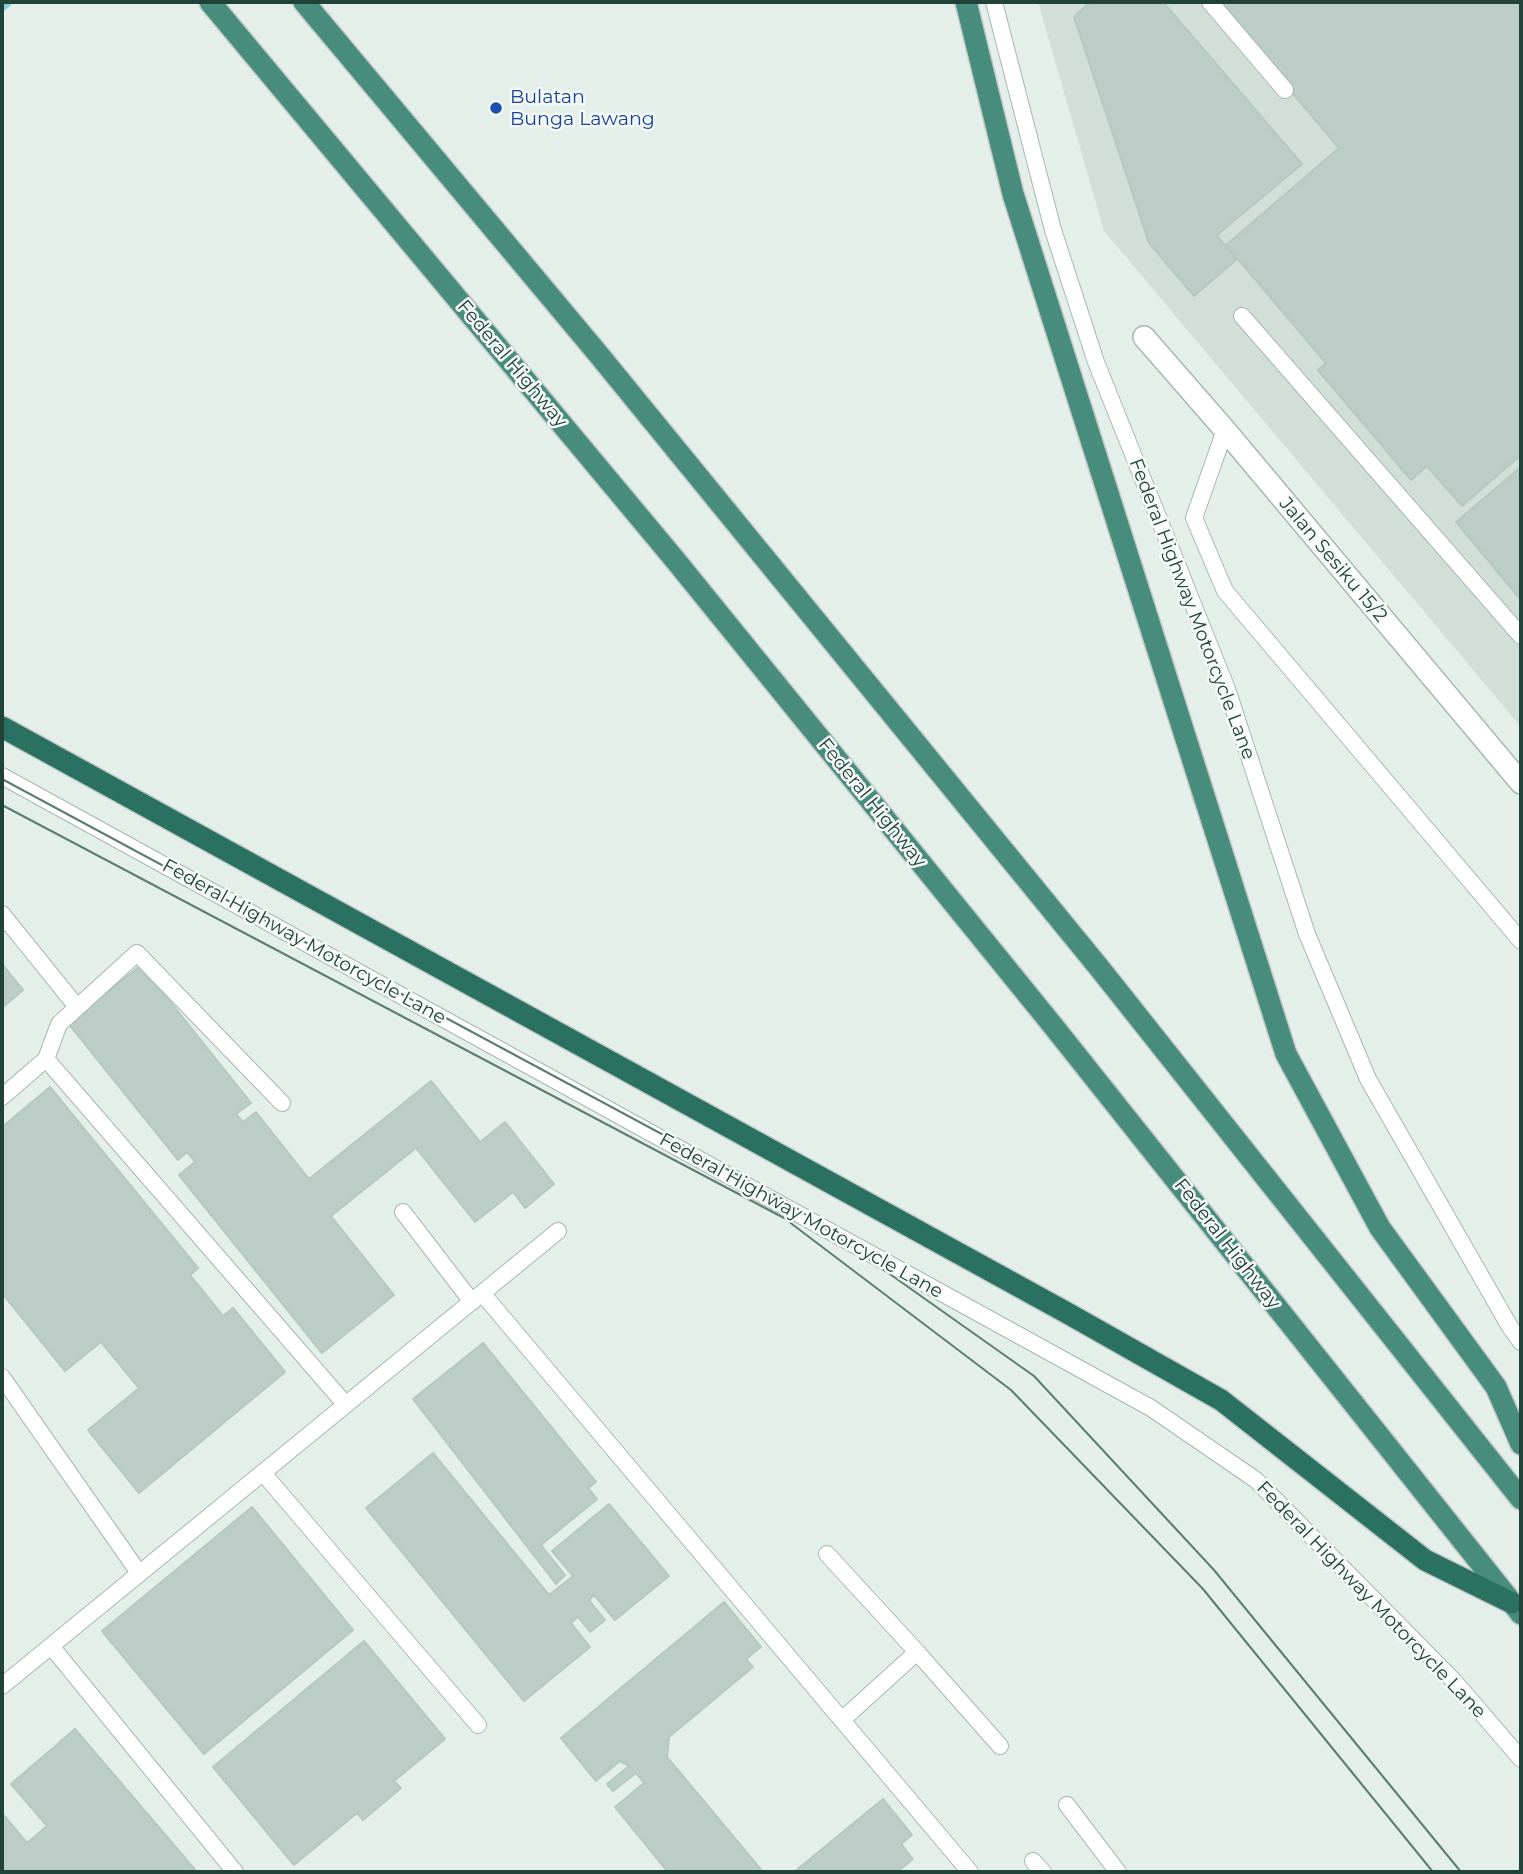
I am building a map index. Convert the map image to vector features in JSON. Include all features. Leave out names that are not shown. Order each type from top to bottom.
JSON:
[{"type":"highway","name":"Federal Highway","points":[[209,2],[676,561],[1054,1027],[1517,1608]]},
{"type":"highway","points":[[304,2],[599,355],[1101,970],[1521,1499]]},
{"type":"highway","points":[[966,2],[1013,194],[1286,1054],[1380,1228],[1496,1387],[1521,1444]]},
{"type":"highway","points":[[2,727],[1221,1400],[1425,1560],[1517,1608]]},
{"type":"street","name":"Jalan Sesiku 15/2","points":[[1144,337],[1521,783]]},
{"type":"lane","name":"Federal Highway Motorcycle Lane","points":[[994,2],[1053,230],[1096,362],[1227,689],[1307,934],[1368,1079],[1521,1342]]},
{"type":"lane","points":[[1210,2],[1285,90]]},
{"type":"lane","points":[[1242,316],[1521,636]]},
{"type":"lane","points":[[1224,430],[1194,518],[1225,591],[1521,941]]},
{"type":"lane","name":"Federal Highway Motorcycle Lane","points":[[2,776],[1151,1408],[1256,1480],[1454,1681],[1521,1759]]},
{"type":"lane","points":[[2,914],[77,1007]]},
{"type":"lane","points":[[2,1097],[46,1059],[59,1024],[137,953],[282,1103]]},
{"type":"lane","points":[[46,1059],[346,1405]]},
{"type":"lane","points":[[403,1212],[970,1872]]},
{"type":"lane","points":[[2,1686],[558,1231]]},
{"type":"lane","points":[[2,1377],[139,1573]]},
{"type":"lane","points":[[262,1473],[478,1725]]},
{"type":"lane","points":[[827,1554],[1000,1746]]},
{"type":"lane","points":[[51,1646],[235,1872]]},
{"type":"lane","points":[[842,1720],[917,1652]]},
{"type":"lane","points":[[1067,1805],[1118,1872]]},
{"type":"shaded area","points":[[1038,2],[1521,2],[1521,727],[1104,231]]},
{"type":"building","points":[[1088,2],[1163,2],[1302,164],[1217,235],[1236,260],[1194,296],[1149,243],[1074,17]]},
{"type":"building","points":[[1215,2],[1521,2],[1521,455],[1462,506],[1427,466],[1411,480],[1318,370],[1326,363],[1226,245],[1339,148]]},
{"type":"building","points":[[1521,467],[1521,600],[1456,522]]},
{"type":"building","points":[[2,964],[23,990],[2,1008]]},
{"type":"building","points":[[141,965],[251,1103],[236,1114],[243,1122],[256,1112],[309,1179],[431,1081],[480,1142],[505,1122],[554,1184],[525,1208],[513,1192],[475,1222],[416,1148],[331,1216],[394,1295],[322,1353],[179,1175],[195,1162],[187,1152],[178,1160],[68,1023]]},
{"type":"building","points":[[50,1087],[198,1268],[190,1275],[223,1316],[233,1308],[285,1372],[139,1493],[88,1430],[139,1388],[101,1342],[65,1371],[2,1293],[2,1127]]},
{"type":"building","points":[[483,1343],[596,1482],[588,1488],[597,1499],[541,1545],[565,1575],[556,1584],[413,1399]]},
{"type":"building","points":[[433,1453],[549,1595],[573,1576],[552,1551],[609,1504],[669,1576],[615,1620],[594,1595],[589,1600],[605,1620],[590,1632],[578,1617],[571,1623],[590,1647],[524,1701],[366,1508]]},
{"type":"building","points":[[252,1507],[353,1630],[204,1754],[102,1631]]},
{"type":"building","points":[[724,1602],[761,1647],[746,1659],[753,1667],[669,1737],[667,1757],[763,1872],[668,1872],[615,1807],[644,1783],[636,1773],[613,1791],[607,1784],[629,1766],[620,1761],[596,1781],[561,1738]]},
{"type":"building","points":[[364,1641],[445,1739],[394,1781],[401,1788],[363,1820],[357,1813],[294,1865],[213,1767]]},
{"type":"building","points":[[75,1729],[197,1872],[2,1872],[2,1813],[27,1843],[47,1826],[11,1784]]},
{"type":"building","points":[[883,1799],[912,1835],[901,1844],[913,1859],[897,1872],[794,1872]]},
{"type":"waterway","points":[[2,6],[7,2]]},
{"type":"tram line","points":[[2,779],[788,1202],[1034,1376],[1214,1570],[1461,1872]]},
{"type":"tram line","points":[[2,805],[784,1218],[1011,1390],[1203,1589],[1433,1872]]},
{"type":"place","name":"Bulatan Bunga Lawang","points":[[496,108]]}]
